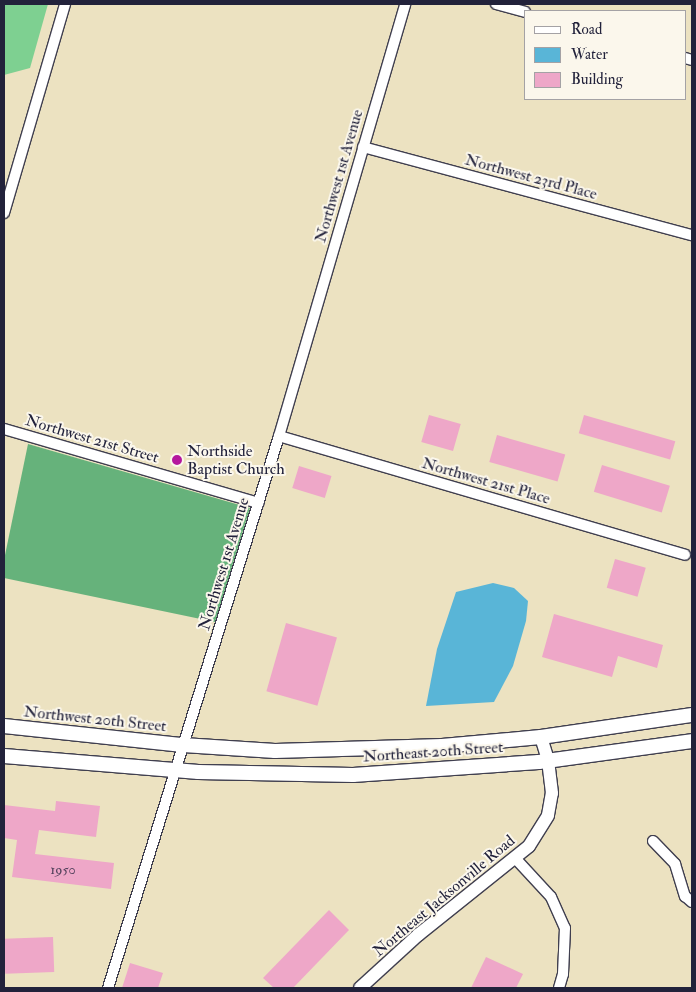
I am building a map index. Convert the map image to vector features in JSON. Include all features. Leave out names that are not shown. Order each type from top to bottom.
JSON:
[{"type":"main road","name":"Northeast 20th Street","points":[[183,746],[275,750],[442,746],[541,737],[692,715]]},
{"type":"main road","name":"Northwest 20th Street","points":[[4,726],[183,746]]},
{"type":"main road","name":"Northeast 20th Street","points":[[175,769],[354,775],[548,760],[692,741]]},
{"type":"main road","points":[[4,756],[175,769]]},
{"type":"street","points":[[4,213],[65,4]]},
{"type":"street","name":"Northwest 1st Avenue","points":[[108,988],[279,436],[405,4]]},
{"type":"street","points":[[496,4],[524,12]]},
{"type":"street","name":"Northwest 23rd Place","points":[[363,147],[692,235]]},
{"type":"street","name":"Northwest 21st Street","points":[[4,429],[258,504]]},
{"type":"street","name":"Northwest 21st Place","points":[[279,436],[685,554]]},
{"type":"street","name":"Northeast Jacksonville Road","points":[[360,988],[418,935],[529,846],[548,815],[552,793],[548,760],[541,737]]},
{"type":"street","points":[[653,841],[675,864],[685,896],[692,902]]},
{"type":"street","points":[[515,858],[550,897],[565,928],[563,974],[559,988]]},
{"type":"green space","points":[[4,4],[48,4],[30,68],[4,75]]},
{"type":"green space","points":[[28,444],[250,508],[215,622],[4,578],[4,560]]},
{"type":"water","points":[[493,583],[514,588],[528,601],[526,621],[513,666],[494,702],[426,706],[437,649],[456,592]]},
{"type":"building","points":[[429,415],[461,424],[453,451],[421,442]]},
{"type":"building","points":[[584,415],[675,441],[670,459],[579,433]]},
{"type":"building","points":[[497,435],[565,455],[558,481],[489,462]]},
{"type":"building","points":[[602,465],[670,486],[662,513],[594,492]]},
{"type":"building","points":[[299,466],[332,476],[325,498],[292,488]]},
{"type":"building","points":[[615,559],[646,568],[637,597],[607,588]]},
{"type":"building","points":[[554,614],[663,645],[657,668],[618,656],[612,677],[542,657]]},
{"type":"building","points":[[286,623],[337,638],[317,706],[266,691]]},
{"type":"building","points":[[56,801],[100,806],[96,837],[39,830],[35,854],[114,863],[111,889],[12,877],[17,840],[4,838],[4,805],[55,811]]},
{"type":"building","points":[[329,910],[349,930],[293,988],[274,988],[263,978]]},
{"type":"building","points":[[53,937],[54,972],[5,974],[4,939]]},
{"type":"building","points":[[486,957],[523,974],[516,988],[471,988]]},
{"type":"building","points":[[130,963],[163,973],[158,988],[122,988]]},
{"type":"place","name":"Northside Baptist Church","points":[[177,460]]}]
